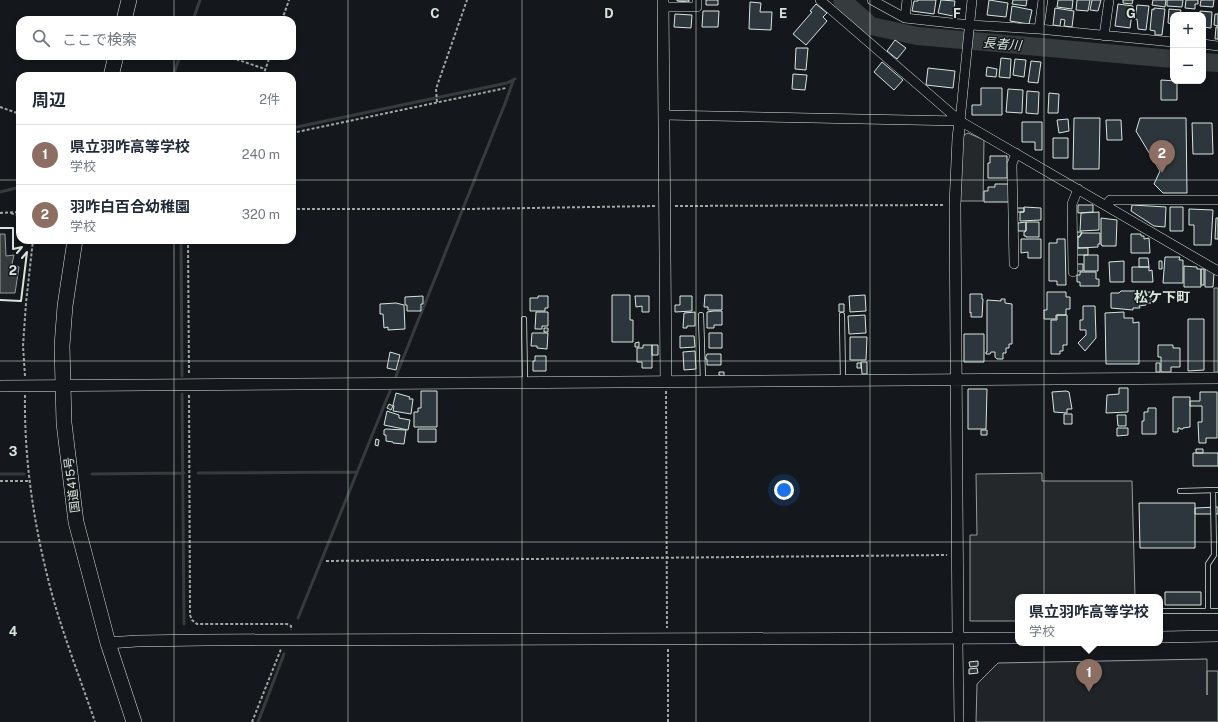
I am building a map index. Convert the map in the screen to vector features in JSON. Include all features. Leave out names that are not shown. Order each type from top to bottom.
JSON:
[{"type":"highway","points":[[125,16],[129,0]]},
{"type":"highway","points":[[112,72],[115,60]]},
{"type":"highway","name":"国道415号","points":[[74,244],[65,306],[62,346],[64,422],[76,522],[108,643],[134,722]]},
{"type":"street","points":[[666,382],[663,4],[697,7],[697,0]]},
{"type":"street","points":[[820,0],[960,121],[1218,271]]},
{"type":"street","points":[[872,0],[905,18],[1170,42]]},
{"type":"street","points":[[905,18],[907,0]]},
{"type":"street","points":[[958,722],[955,206],[958,138],[972,0]]},
{"type":"street","points":[[1040,29],[1043,0]]},
{"type":"street","points":[[1104,36],[1109,0]]},
{"type":"street","points":[[1206,44],[1218,46]]},
{"type":"street","points":[[664,115],[960,121]]},
{"type":"street","points":[[1014,264],[1012,164],[1016,153]]},
{"type":"street","points":[[1072,272],[1072,204],[1078,189]]},
{"type":"street","points":[[1106,205],[1110,200],[1218,200]]},
{"type":"street","points":[[0,386],[1218,378]]},
{"type":"street","points":[[1163,637],[1218,636]]},
{"type":"street","points":[[108,643],[137,641],[286,640],[1015,638]]},
{"type":"lane","points":[[701,315],[703,382]]},
{"type":"lane","points":[[842,315],[843,381]]},
{"type":"lane","points":[[524,319],[525,383]]},
{"type":"lane","points":[[1180,491],[1216,490],[1214,555],[1208,564],[1208,610]]},
{"type":"lane","points":[[1163,611],[1218,610]]},
{"type":"path","points":[[283,16],[289,0]]},
{"type":"path","points":[[437,101],[436,89],[467,0]]},
{"type":"path","points":[[239,60],[265,69]]},
{"type":"path","points":[[264,72],[268,60]]},
{"type":"path","points":[[296,132],[437,101],[506,88]]},
{"type":"path","points":[[0,107],[16,113]]},
{"type":"path","points":[[296,209],[665,206],[955,206]]},
{"type":"path","points":[[0,213],[16,212]]},
{"type":"path","points":[[10,213],[16,215]]},
{"type":"path","points":[[33,244],[25,310],[24,346],[25,430],[29,481],[35,521],[54,600],[95,722]]},
{"type":"path","points":[[188,244],[190,615],[192,620],[197,624],[287,624],[291,626],[291,630],[252,722]]},
{"type":"path","points":[[666,382],[668,722]]},
{"type":"path","points":[[0,481],[29,481]]},
{"type":"path","points":[[326,561],[958,555]]},
{"type":"shaded area","points":[[968,133],[984,140],[983,201],[960,201],[962,139],[964,135]]},
{"type":"shaded area","points":[[0,234],[5,234],[6,256],[14,255],[12,264],[19,267],[15,293],[0,293]]},
{"type":"shaded area","points":[[1214,288],[1218,288],[1218,372],[1214,372]]},
{"type":"shaded area","points":[[1042,473],[1042,481],[1132,481],[1135,594],[1015,594],[1015,621],[970,621],[970,535],[977,535],[976,474]]},
{"type":"shaded area","points":[[1207,659],[1207,671],[1218,671],[1218,722],[976,722],[977,684],[998,663]]},
{"type":"building","points":[[689,0],[689,2],[677,1]]},
{"type":"building","points":[[706,0],[718,0],[718,5],[706,5]]},
{"type":"building","points":[[936,0],[934,14],[912,11],[914,1]]},
{"type":"building","points":[[941,0],[955,1],[953,16],[938,13]]},
{"type":"building","points":[[989,0],[1008,3],[1006,17],[987,15]]},
{"type":"building","points":[[1013,0],[1027,0],[1026,6],[1012,4]]},
{"type":"building","points":[[1058,0],[1073,0],[1072,9],[1057,7]]},
{"type":"building","points":[[1077,0],[1090,0],[1088,11],[1076,10]]},
{"type":"building","points":[[1092,0],[1101,0],[1098,11],[1090,10]]},
{"type":"building","points":[[1123,0],[1133,0],[1132,4],[1123,3]]},
{"type":"building","points":[[1153,0],[1166,0],[1165,7],[1152,5]]},
{"type":"building","points":[[1167,0],[1183,0],[1182,7],[1167,6]]},
{"type":"building","points":[[1186,0],[1198,0],[1198,4],[1195,4],[1195,9],[1185,8]]},
{"type":"building","points":[[1201,0],[1214,0],[1213,7],[1200,6]]},
{"type":"building","points":[[750,2],[761,3],[760,12],[772,12],[771,30],[749,29]]},
{"type":"building","points":[[816,4],[827,13],[823,17],[827,21],[806,45],[793,34],[812,12],[810,11]]},
{"type":"building","points":[[1118,4],[1133,6],[1130,28],[1115,26]]},
{"type":"building","points":[[1137,5],[1149,6],[1146,30],[1138,29],[1137,19],[1135,19]]},
{"type":"building","points":[[1012,6],[1032,10],[1029,24],[1010,21]]},
{"type":"building","points":[[1055,8],[1074,11],[1072,27],[1064,26],[1065,20],[1061,19],[1060,26],[1053,25]]},
{"type":"building","points":[[1154,8],[1165,9],[1162,35],[1155,35],[1155,31],[1150,30],[1152,9],[1154,10]]},
{"type":"building","points":[[1169,9],[1181,10],[1181,12],[1170,12],[1170,24],[1168,23]]},
{"type":"building","points":[[703,11],[719,11],[718,27],[702,27]]},
{"type":"building","points":[[1200,11],[1212,12],[1211,28],[1206,27],[1206,12]]},
{"type":"building","points":[[675,14],[692,15],[691,28],[674,27]]},
{"type":"building","points":[[1215,14],[1218,14],[1218,26],[1214,25]]},
{"type":"building","points":[[1216,27],[1218,27],[1218,39],[1215,39]]},
{"type":"building","points":[[895,40],[906,48],[897,59],[887,51]]},
{"type":"building","points":[[796,48],[808,48],[806,70],[795,69]]},
{"type":"building","points":[[1001,58],[1011,59],[1010,78],[999,77]]},
{"type":"building","points":[[1015,59],[1026,60],[1024,77],[1013,75]]},
{"type":"building","points":[[1031,61],[1041,62],[1038,83],[1028,82]]},
{"type":"building","points":[[882,62],[903,80],[894,90],[874,72]]},
{"type":"building","points":[[987,67],[997,69],[996,77],[986,76]]},
{"type":"building","points":[[928,68],[955,71],[953,88],[926,85]]},
{"type":"building","points":[[793,74],[807,75],[805,90],[792,89]]},
{"type":"building","points":[[1161,80],[1170,81],[1170,84],[1177,84],[1177,100],[1161,100]]},
{"type":"building","points":[[981,88],[1002,88],[1002,115],[972,115],[972,105],[981,105]]},
{"type":"building","points":[[1008,89],[1023,90],[1022,113],[1006,112]]},
{"type":"building","points":[[1027,91],[1039,92],[1038,114],[1026,113]]},
{"type":"building","points":[[1049,93],[1059,94],[1058,113],[1048,113]]},
{"type":"building","points":[[1074,118],[1100,118],[1099,169],[1073,169]]},
{"type":"building","points":[[1140,118],[1186,118],[1187,193],[1163,193],[1154,184],[1160,171],[1136,131]]},
{"type":"building","points":[[1068,119],[1069,131],[1059,133],[1057,120]]},
{"type":"building","points":[[1106,120],[1121,120],[1122,140],[1107,140]]},
{"type":"building","points":[[1022,122],[1042,122],[1042,150],[1035,150],[1035,142],[1022,142]]},
{"type":"building","points":[[1192,123],[1212,123],[1213,154],[1193,154]]},
{"type":"building","points":[[1053,138],[1068,138],[1068,158],[1053,158]]},
{"type":"building","points":[[990,156],[1007,156],[1007,178],[988,178],[988,163],[990,163]]},
{"type":"building","points":[[995,184],[1010,184],[1010,202],[984,202],[984,191],[988,191],[988,187],[995,187]]},
{"type":"building","points":[[1078,205],[1093,205],[1093,212],[1078,213]]},
{"type":"building","points":[[1132,205],[1166,207],[1165,227],[1154,226],[1131,211]]},
{"type":"building","points":[[1024,207],[1041,208],[1041,220],[1020,221],[1020,212],[1024,212]]},
{"type":"building","points":[[1170,207],[1183,207],[1183,231],[1170,231]]},
{"type":"building","points":[[1017,208],[1024,208],[1024,212],[1017,212]]},
{"type":"building","points":[[1189,209],[1213,210],[1211,245],[1194,245],[1194,225],[1189,225]]},
{"type":"building","points":[[1099,212],[1099,230],[1080,231],[1081,213]]},
{"type":"building","points":[[1101,218],[1117,220],[1116,246],[1101,245]]},
{"type":"building","points":[[1216,218],[1218,218],[1218,239],[1215,239]]},
{"type":"building","points":[[1026,222],[1039,222],[1039,237],[1024,236],[1024,232],[1026,231]]},
{"type":"building","points":[[1026,222],[1026,231],[1018,231],[1018,223]]},
{"type":"building","points":[[1075,232],[1082,232],[1080,237],[1075,237]]},
{"type":"building","points":[[1081,233],[1100,233],[1100,244],[1098,244],[1098,247],[1078,248],[1078,237]]},
{"type":"building","points":[[1131,234],[1141,234],[1141,236],[1144,236],[1144,239],[1149,238],[1150,253],[1131,253]]},
{"type":"building","points":[[1021,239],[1041,239],[1041,258],[1028,258],[1028,252],[1021,253]]},
{"type":"building","points":[[1057,239],[1065,239],[1066,285],[1057,285],[1057,281],[1049,281],[1049,243],[1057,243]]},
{"type":"building","points":[[1075,248],[1088,248],[1088,255],[1075,255]]},
{"type":"building","points":[[1084,255],[1098,255],[1098,271],[1084,271]]},
{"type":"building","points":[[1165,257],[1180,257],[1179,260],[1183,260],[1183,283],[1163,283]]},
{"type":"building","points":[[1139,258],[1148,258],[1149,267],[1139,267]]},
{"type":"building","points":[[1124,261],[1124,282],[1110,282],[1109,262]]},
{"type":"building","points":[[1159,261],[1162,261],[1162,269],[1159,269]]},
{"type":"building","points":[[1076,264],[1083,264],[1083,271],[1076,271]]},
{"type":"building","points":[[1184,266],[1197,267],[1197,269],[1201,269],[1201,287],[1184,287]]},
{"type":"building","points":[[1132,267],[1149,267],[1149,271],[1152,270],[1153,282],[1132,282]]},
{"type":"building","points":[[1201,269],[1204,269],[1204,285],[1201,285]]},
{"type":"building","points":[[1205,269],[1214,273],[1213,287],[1205,287]]},
{"type":"building","points":[[1080,272],[1096,272],[1096,279],[1099,279],[1099,286],[1080,286],[1080,282],[1077,282],[1077,275],[1080,275]]},
{"type":"building","points":[[1121,291],[1142,291],[1142,293],[1145,293],[1146,305],[1139,306],[1140,308],[1133,308],[1133,310],[1111,308],[1111,293],[1119,293]]},
{"type":"building","points":[[1047,292],[1066,292],[1066,297],[1070,297],[1070,309],[1066,309],[1066,315],[1056,315],[1056,319],[1044,319],[1044,310],[1047,310]]},
{"type":"building","points":[[1146,292],[1151,292],[1151,303],[1146,303]]},
{"type":"building","points":[[970,294],[982,294],[982,317],[971,317]]},
{"type":"building","points":[[612,295],[630,295],[630,320],[633,320],[633,342],[612,342]]},
{"type":"building","points":[[705,295],[722,295],[722,310],[708,310],[708,307],[704,307]]},
{"type":"building","points":[[865,295],[866,311],[850,312],[849,296]]},
{"type":"building","points":[[423,296],[421,311],[407,311],[405,297]]},
{"type":"building","points":[[538,296],[548,296],[548,308],[545,308],[545,311],[530,311],[530,298],[538,298]]},
{"type":"building","points":[[635,296],[649,296],[649,312],[642,312],[642,306],[636,307]]},
{"type":"building","points":[[680,296],[692,296],[692,311],[675,312],[675,305],[680,305]]},
{"type":"building","points":[[1001,299],[1005,299],[1005,303],[1012,304],[1012,344],[1009,344],[1009,348],[1006,348],[1006,353],[1003,353],[1003,359],[997,359],[995,357],[995,352],[986,354],[987,300],[1001,301]]},
{"type":"building","points":[[396,303],[404,305],[405,329],[388,330],[388,327],[384,328],[383,314],[380,314],[380,304]]},
{"type":"building","points":[[839,304],[844,304],[844,312],[839,312]]},
{"type":"building","points":[[1083,306],[1095,306],[1096,338],[1085,351],[1078,343],[1086,335],[1086,330],[1080,330],[1080,320],[1083,320]]},
{"type":"building","points":[[722,311],[722,325],[714,325],[714,328],[707,328],[707,312]]},
{"type":"building","points":[[536,312],[548,312],[548,326],[542,326],[542,329],[535,329]]},
{"type":"building","points":[[695,312],[695,326],[687,326],[687,328],[683,328],[684,313]]},
{"type":"building","points":[[1124,312],[1124,318],[1133,318],[1133,323],[1139,322],[1139,364],[1106,364],[1105,313]]},
{"type":"building","points":[[865,315],[866,333],[849,334],[848,316]]},
{"type":"building","points":[[1057,315],[1067,315],[1067,345],[1063,345],[1063,351],[1060,351],[1060,354],[1051,354],[1051,320],[1057,320]]},
{"type":"building","points":[[1188,319],[1204,319],[1204,370],[1188,371]]},
{"type":"building","points":[[544,328],[548,328],[548,332],[544,332]]},
{"type":"building","points":[[532,333],[548,333],[547,349],[531,346]]},
{"type":"building","points":[[709,333],[722,333],[722,348],[709,348]]},
{"type":"building","points":[[964,334],[984,334],[984,362],[964,362]]},
{"type":"building","points":[[680,336],[694,336],[695,347],[680,348]]},
{"type":"building","points":[[850,337],[867,337],[866,360],[850,360]]},
{"type":"building","points":[[639,342],[639,347],[635,347],[635,343]]},
{"type":"building","points":[[643,345],[652,345],[652,368],[642,368],[642,362],[637,362],[637,348],[643,348]]},
{"type":"building","points":[[652,345],[658,345],[658,355],[652,355]]},
{"type":"building","points":[[1158,345],[1173,345],[1173,348],[1180,348],[1180,367],[1171,367],[1171,372],[1161,372],[1161,357],[1158,357]]},
{"type":"building","points":[[695,351],[696,369],[684,370],[683,352]]},
{"type":"building","points":[[390,352],[400,355],[396,370],[387,368]]},
{"type":"building","points":[[707,354],[721,354],[721,365],[707,365],[707,359],[705,359]]},
{"type":"building","points":[[535,356],[546,356],[546,371],[533,371],[533,361],[535,361]]},
{"type":"building","points":[[861,362],[867,362],[867,374],[862,374]]},
{"type":"building","points":[[857,363],[861,363],[861,368],[857,368]]},
{"type":"building","points":[[1156,363],[1160,363],[1160,372],[1156,372]]},
{"type":"building","points":[[719,372],[724,372],[724,376],[719,375]]},
{"type":"building","points":[[1119,388],[1128,388],[1128,412],[1106,413],[1107,395],[1119,394]]},
{"type":"building","points":[[968,389],[987,389],[986,429],[968,429]]},
{"type":"building","points":[[421,391],[437,391],[437,427],[414,427],[414,412],[418,412],[418,408],[421,408]]},
{"type":"building","points":[[1052,392],[1069,392],[1072,409],[1067,409],[1067,413],[1054,412]]},
{"type":"building","points":[[1200,392],[1217,392],[1217,438],[1206,438],[1206,443],[1199,443],[1198,422],[1202,422],[1202,406],[1190,406],[1190,401],[1200,401]]},
{"type":"building","points":[[396,393],[410,397],[409,399],[413,399],[411,414],[393,411]]},
{"type":"building","points":[[1173,397],[1190,397],[1190,427],[1183,429],[1178,428],[1178,432],[1173,432]]},
{"type":"building","points":[[389,404],[393,406],[391,410],[387,408]]},
{"type":"building","points":[[1148,408],[1156,408],[1156,434],[1142,434],[1144,412],[1148,412]]},
{"type":"building","points":[[387,411],[399,415],[399,418],[410,420],[408,430],[384,425]]},
{"type":"building","points":[[1064,414],[1072,414],[1072,424],[1064,424]]},
{"type":"building","points":[[1117,415],[1126,415],[1126,426],[1118,426]]},
{"type":"building","points":[[1117,428],[1128,428],[1128,435],[1117,436]]},
{"type":"building","points":[[418,429],[436,429],[436,442],[418,442]]},
{"type":"building","points":[[384,430],[406,430],[404,444],[386,441]]},
{"type":"building","points":[[981,430],[987,430],[987,435],[981,435]]},
{"type":"building","points":[[376,439],[379,440],[378,446],[375,445]]},
{"type":"building","points":[[1196,449],[1203,449],[1203,453],[1196,453]]},
{"type":"building","points":[[1193,453],[1218,453],[1218,466],[1193,466]]},
{"type":"building","points":[[1139,503],[1195,503],[1195,548],[1140,548]]},
{"type":"building","points":[[1218,507],[1218,514],[1195,514],[1195,508]]},
{"type":"building","points":[[1165,592],[1201,592],[1201,605],[1165,605]]},
{"type":"building","points":[[978,661],[978,666],[970,667],[969,662]]},
{"type":"building","points":[[977,668],[978,673],[969,674],[969,669]]},
{"type":"waterway","points":[[194,16],[200,0]]},
{"type":"waterway","name":"長者川","points":[[842,0],[871,26],[917,36],[1170,59]]},
{"type":"waterway","points":[[174,72],[179,60]]},
{"type":"waterway","name":"長者川","points":[[1206,62],[1218,63]]},
{"type":"waterway","points":[[296,127],[507,83],[515,79]]},
{"type":"waterway","points":[[396,376],[513,81]]},
{"type":"waterway","points":[[0,192],[16,188]]},
{"type":"waterway","points":[[181,244],[182,376]]},
{"type":"waterway","points":[[298,618],[390,391]]},
{"type":"waterway","points":[[182,394],[184,624]]},
{"type":"waterway","points":[[198,473],[357,472]]},
{"type":"waterway","points":[[92,474],[184,473]]},
{"type":"waterway","points":[[0,474],[24,474]]},
{"type":"waterway","points":[[258,722],[284,654]]},
{"type":"wall","points":[[0,228],[13,228],[13,249],[22,247],[17,253]]},
{"type":"wall","points":[[0,300],[21,301],[27,252],[22,258]]},
{"type":"place","name":"羽咋白百合幼稚園","points":[[1162,173]]},
{"type":"place","name":"県立羽咋高等学校","points":[[1089,692]]},
{"type":"district","name":"松ケ下町","points":[[1162,297]]}]
